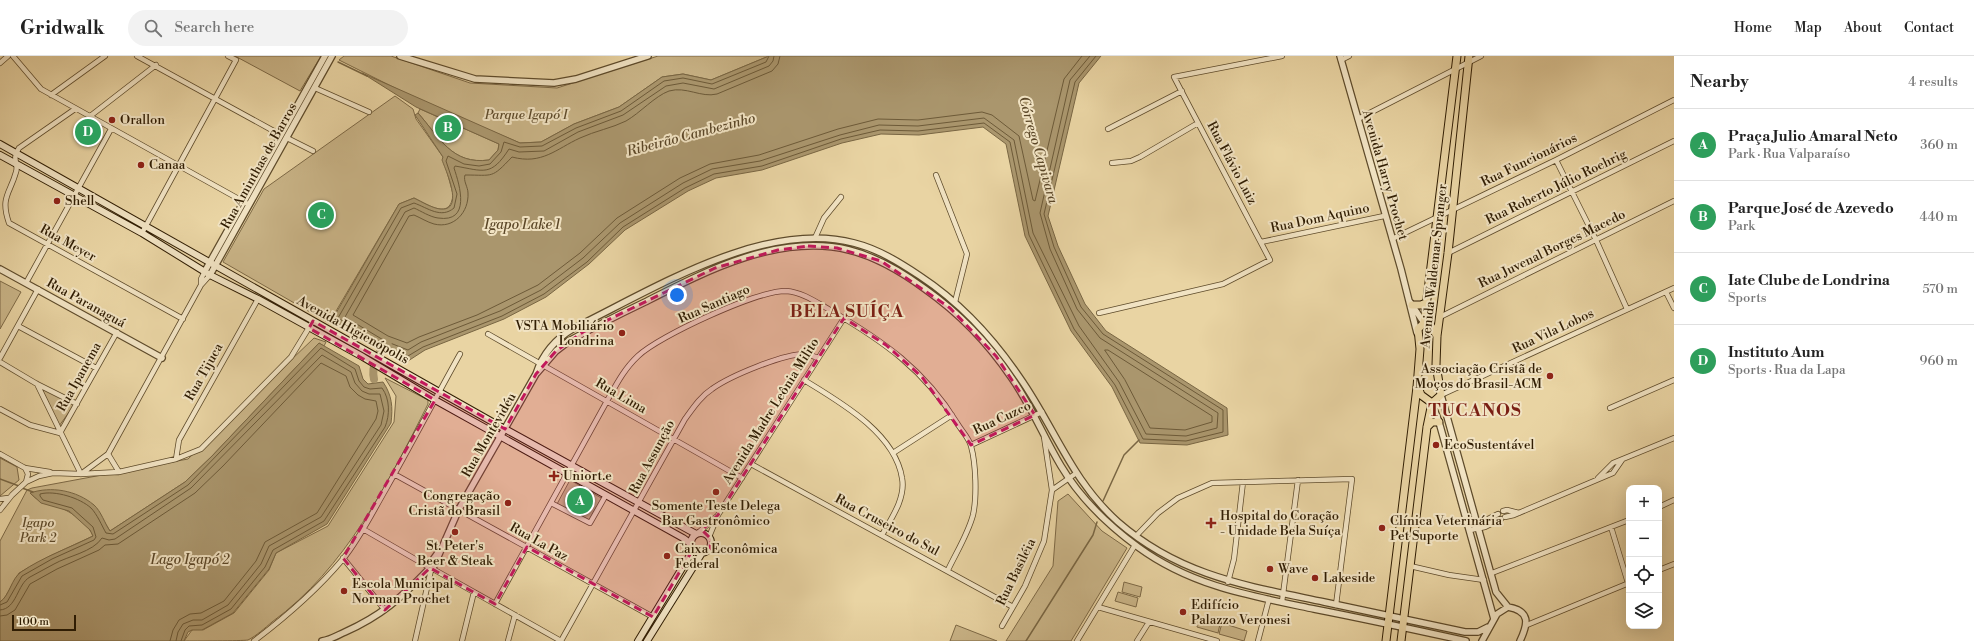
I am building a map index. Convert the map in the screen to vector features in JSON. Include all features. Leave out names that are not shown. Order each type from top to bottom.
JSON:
[{"type":"main road","name":"Avenida Waldemar Spranger","points":[[1386,641],[1417,387],[1420,349],[1418,329],[1424,323],[1446,155],[1457,56]]},
{"type":"main road","name":"Avenida Waldemar Spranger","points":[[1441,395],[1436,365],[1437,336],[1453,209],[1469,59]]},
{"type":"main road","name":"Avenida Higienópolis","points":[[0,144],[571,466],[697,534]]},
{"type":"main road","points":[[1446,155],[1458,154]]},
{"type":"main road","name":"Avenida Higienópolis","points":[[0,155],[142,233],[210,275],[258,299],[435,400],[568,473],[635,511],[692,546]]},
{"type":"main road","points":[[1411,303],[1421,305],[1426,302]]},
{"type":"main road","points":[[1424,323],[1431,326],[1437,336]]},
{"type":"main road","points":[[1417,387],[1421,395],[1432,404]]},
{"type":"main road","points":[[1401,641],[1427,427],[1432,404],[1441,395]]},
{"type":"main road","points":[[1427,427],[1432,422],[1439,422]]},
{"type":"main road","points":[[638,641],[690,555],[692,539],[697,534],[704,533],[709,536],[712,542],[710,549],[702,553],[647,641]]},
{"type":"main road","points":[[692,546],[696,552],[702,553]]},
{"type":"street","points":[[0,63],[8,56]]},
{"type":"street","points":[[13,56],[41,89],[250,205]]},
{"type":"street","points":[[51,95],[105,56]]},
{"type":"street","points":[[137,56],[281,134]]},
{"type":"street","points":[[142,233],[236,60],[228,56]]},
{"type":"street","name":"Rua Aminthas de Barros","points":[[81,474],[108,454],[202,285],[210,275],[212,264],[243,202],[325,56]]},
{"type":"street","name":"Rua Aminthas de Barros","points":[[202,285],[201,279],[204,271],[212,264],[250,205],[332,56]]},
{"type":"street","points":[[400,56],[409,57],[475,79],[554,83],[576,79],[648,56]]},
{"type":"street","name":"Rua Flávio Luiz","points":[[1099,313],[1222,284],[1270,260],[1174,77],[1282,56]]},
{"type":"street","points":[[1340,58],[1349,56]]},
{"type":"street","points":[[1358,120],[1456,70],[1469,59],[1481,56]]},
{"type":"street","name":"Avenida Harry Prochet","points":[[1340,58],[1384,216],[1411,303],[1412,319],[1418,336]]},
{"type":"street","points":[[89,117],[156,65]]},
{"type":"street","points":[[315,88],[369,112]]},
{"type":"street","points":[[1108,128],[1182,92]]},
{"type":"street","name":"Rua Funcionários","points":[[1392,238],[1556,160],[1674,100]]},
{"type":"street","points":[[16,153],[24,143],[75,109]]},
{"type":"street","points":[[1112,163],[1131,161],[1140,157],[1198,123]]},
{"type":"street","points":[[26,283],[111,129]]},
{"type":"street","points":[[288,138],[313,151]]},
{"type":"street","name":"Rua Roberto Júlio Roehrig","points":[[1448,252],[1674,141]]},
{"type":"street","name":"Rua Meyer","points":[[16,153],[16,173],[3,196],[2,213],[9,223],[183,319]]},
{"type":"street","points":[[1556,160],[1596,240],[1627,309]]},
{"type":"street","points":[[936,175],[967,254],[955,302],[950,308]]},
{"type":"street","points":[[814,238],[824,218],[841,197]]},
{"type":"street","name":"Rua Juvenal Borges Macedo","points":[[1440,317],[1674,201]]},
{"type":"street","name":"Rua Dom Aquino","points":[[1261,242],[1384,216]]},
{"type":"street","points":[[542,364],[551,346],[568,332],[694,269],[743,251],[791,240],[814,238],[851,242],[890,257],[927,280],[964,310],[1002,351],[1042,412],[1075,474],[1118,522],[1136,536],[1171,558],[1228,582],[1283,594],[1473,633],[1488,627]]},
{"type":"street","points":[[849,250],[851,242]]},
{"type":"street","points":[[542,364],[556,350],[583,332],[715,268],[778,250],[808,246],[849,250],[881,261],[914,281],[950,308],[996,356],[1035,415],[1062,468],[1096,511],[1136,545],[1172,568],[1223,589],[1466,641]]},
{"type":"street","points":[[743,251],[744,259]]},
{"type":"street","name":"Rua Paranaguá","points":[[0,269],[162,358]]},
{"type":"street","name":"Rua Vila Lobos","points":[[1441,395],[1674,288]]},
{"type":"street","points":[[0,358],[38,290]]},
{"type":"street","name":"Rua Santiago","points":[[495,604],[607,401],[626,370],[638,356],[652,344],[739,304],[761,296],[786,291],[804,296],[844,318],[886,345],[922,377],[952,414],[971,445],[975,481],[973,515],[948,570]]},
{"type":"street","points":[[1666,292],[1674,308]]},
{"type":"street","points":[[641,295],[644,302]]},
{"type":"street","name":"Rua Tijuca","points":[[176,459],[179,440],[258,299]]},
{"type":"street","name":"Avenida Harry Prochet","points":[[1411,303],[1424,323]]},
{"type":"street","points":[[958,316],[964,310]]},
{"type":"street","name":"Avenida Madre Leônia Milito","points":[[709,536],[718,516],[844,318]]},
{"type":"street","points":[[0,454],[25,468],[53,473],[81,474],[119,472],[176,459],[201,449],[291,357],[313,321]]},
{"type":"street","points":[[18,326],[96,368]]},
{"type":"street","name":"Rua Ipanema","points":[[60,433],[117,332]]},
{"type":"street","name":"Rua Lima","points":[[488,334],[742,478]]},
{"type":"street","points":[[551,346],[552,349],[556,350]]},
{"type":"street","points":[[996,356],[1002,351]]},
{"type":"street","points":[[254,641],[287,616],[316,588],[343,558],[363,529],[460,354]]},
{"type":"street","name":"Rua Assunção","points":[[561,641],[639,504],[685,418],[697,403],[711,389],[739,373],[796,354],[808,354],[818,358]]},
{"type":"street","points":[[0,362],[37,384],[77,404]]},
{"type":"street","name":"Rua Montevidéu","points":[[327,641],[364,624],[385,610],[402,597],[430,568],[459,509],[542,364]]},
{"type":"street","points":[[804,380],[851,409],[874,430],[893,453],[902,479],[899,502],[882,535]]},
{"type":"street","points":[[1610,408],[1674,380]]},
{"type":"street","points":[[37,384],[81,474]]},
{"type":"street","points":[[1441,395],[1498,596],[1508,607],[1519,610],[1526,619],[1527,625],[1520,641]]},
{"type":"street","points":[[1432,404],[1439,422],[1494,619]]},
{"type":"street","points":[[0,409],[30,425],[60,433]]},
{"type":"street","name":"Rua Cuzco","points":[[971,445],[1042,412]]},
{"type":"street","points":[[893,453],[952,414]]},
{"type":"street","name":"Rua Basiléia","points":[[1002,626],[1025,586],[1044,541],[1052,490],[1043,431]]},
{"type":"street","points":[[1597,479],[1610,465],[1674,438]]},
{"type":"street","points":[[108,454],[119,472]]},
{"type":"street","points":[[1470,530],[1485,527],[1505,517],[1519,513],[1597,479],[1610,475],[1622,460]]},
{"type":"street","name":"Rua Cruseiro do Sul","points":[[751,464],[948,570],[1012,607]]},
{"type":"street","points":[[1610,465],[1614,471]]},
{"type":"street","points":[[25,468],[28,474],[26,483]]},
{"type":"street","points":[[1606,469],[1610,475]]},
{"type":"street","points":[[0,510],[10,497],[26,483],[39,476],[53,473]]},
{"type":"street","name":"Rua La Paz","points":[[394,474],[652,616]]},
{"type":"street","points":[[1052,490],[1075,474]]},
{"type":"street","points":[[1136,536],[1158,513],[1178,498],[1212,483],[1352,479],[1336,605]]},
{"type":"street","points":[[1282,602],[1298,480]]},
{"type":"street","points":[[1228,582],[1234,559],[1243,482]]},
{"type":"street","points":[[551,503],[590,523],[606,495]]},
{"type":"street","points":[[0,499],[10,497]]},
{"type":"street","points":[[1662,506],[1674,500]]},
{"type":"street","points":[[1479,527],[1482,522],[1502,512],[1519,513]]},
{"type":"street","points":[[1502,512],[1505,517]]},
{"type":"street","name":"Avenida Madre Leônia Milito","points":[[697,534],[718,516]]},
{"type":"street","points":[[1492,573],[1626,521]]},
{"type":"street","points":[[1611,527],[1626,574]]},
{"type":"street","points":[[363,529],[561,641]]},
{"type":"street","points":[[1077,641],[1136,545]]},
{"type":"street","points":[[343,558],[385,610]]},
{"type":"street","points":[[1662,569],[1674,564]]},
{"type":"street","points":[[1410,566],[1449,575],[1484,580]]},
{"type":"street","points":[[414,641],[430,568]]},
{"type":"street","points":[[1527,625],[1626,584]]},
{"type":"street","points":[[462,641],[474,592]]},
{"type":"street","points":[[1258,641],[1269,599]]},
{"type":"street","points":[[1098,607],[1201,639],[1217,641]]},
{"type":"street","points":[[1482,641],[1488,627],[1500,610],[1508,607]]},
{"type":"street","points":[[508,641],[515,615]]},
{"type":"street","points":[[1137,641],[1149,622]]},
{"type":"highlighted area","points":[[808,246],[837,248],[881,261],[950,308],[996,356],[1035,415],[971,445],[922,377],[886,345],[844,318],[718,515],[702,530],[711,539],[710,549],[702,553],[692,551],[653,617],[527,547],[495,604],[430,568],[385,610],[343,558],[435,400],[309,328],[313,321],[505,429],[536,374],[556,351],[583,332],[715,268],[778,250]]},
{"type":"green space","points":[[235,56],[321,56],[300,91]]},
{"type":"green space","name":"Parque Igapó I","points":[[344,56],[391,56],[470,83],[557,88],[658,56],[769,56],[711,80],[683,74],[662,77],[619,107],[574,124],[541,142],[520,143],[423,102],[339,60]]},
{"type":"green space","points":[[395,96],[413,109],[416,119],[443,157],[453,194],[451,202],[448,207],[444,209],[432,207],[414,198],[399,204],[329,323],[223,262],[264,189]]},
{"type":"green space","points":[[420,109],[499,144],[498,150],[489,160],[465,158],[456,154],[440,140],[418,113]]},
{"type":"green space","points":[[0,281],[21,292],[0,329]]},
{"type":"green space","name":"Igapo Park 2","points":[[314,338],[326,342],[324,346],[319,343],[212,456],[185,482],[110,531],[94,505],[30,493],[40,501],[64,509],[80,519],[93,536],[50,556],[19,573],[4,599],[0,602],[0,541],[27,490],[188,459]]},
{"type":"green space","points":[[385,378],[428,400],[428,404],[381,493],[343,550],[322,576],[298,600],[260,632],[248,640],[184,641],[192,630],[198,628],[203,630],[234,613],[269,570],[276,553],[328,526],[394,422],[396,396]]},
{"type":"green space","points":[[41,387],[75,404],[59,426]]},
{"type":"green space","points":[[0,458],[17,467],[19,480],[0,496]]},
{"type":"green space","points":[[570,480],[603,499],[590,522],[557,504]]},
{"type":"green space","points":[[1068,494],[1102,531],[1127,548],[1071,641],[1006,641],[1053,566],[1058,501]]},
{"type":"green space","points":[[1124,582],[1142,587],[1140,597],[1122,592]]},
{"type":"green space","points":[[1118,592],[1138,598],[1136,607],[1115,601]]},
{"type":"green space","points":[[1199,618],[1220,624],[1218,633],[1197,627]]},
{"type":"green space","points":[[1222,623],[1247,631],[1244,641],[1219,634]]},
{"type":"green space","points":[[956,625],[997,641],[950,641]]},
{"type":"water","name":"Igapo Lake 1","points":[[769,56],[1101,56],[1079,83],[1048,216],[1058,246],[1085,304],[1106,331],[1227,408],[1228,435],[1187,445],[1140,443],[1112,387],[1071,331],[1025,236],[1006,144],[983,127],[919,135],[881,134],[842,143],[762,170],[716,178],[688,191],[625,230],[589,264],[546,297],[504,319],[425,350],[408,361],[381,349],[332,320],[399,204],[414,198],[440,209],[447,208],[451,204],[453,198],[452,190],[442,160],[443,157],[415,115],[418,113],[448,148],[465,158],[489,160],[498,150],[499,144],[416,107],[362,73],[520,143],[541,142],[574,124],[619,107],[662,77],[683,74],[711,80]]},
{"type":"water","name":"Lago Igapó 2","points":[[319,343],[359,366],[363,379],[368,384],[383,382],[391,401],[391,423],[327,524],[276,553],[269,569],[233,613],[202,630],[192,630],[188,632],[184,641],[0,641],[0,602],[18,575],[38,562],[93,536],[90,530],[69,511],[41,503],[30,493],[55,490],[79,496],[94,505],[101,514],[110,531],[185,482],[212,456]]},
{"type":"waterway","points":[[338,62],[367,76]]},
{"type":"waterway","name":"Ribeirão Cambezinho","points":[[374,379],[374,364],[381,350],[388,342]]},
{"type":"waterway","name":"Córrego Capivara","points":[[1103,501],[1124,455],[1139,440]]},
{"type":"waterway","points":[[0,479],[19,486]]},
{"type":"waterway","points":[[22,488],[33,492]]},
{"type":"waterway","name":"Córrego Capivara","points":[[1026,641],[1093,535],[1097,522]]},
{"type":"place","name":"Orallon","points":[[112,120]]},
{"type":"place","name":"Parque José de Azevedo","points":[[448,128]]},
{"type":"place","name":"Instituto Aum","points":[[88,132]]},
{"type":"place","name":"Canaa","points":[[141,165]]},
{"type":"place","name":"Shell","points":[[57,201]]},
{"type":"place","name":"Iate Clube de Londrina","points":[[321,215]]},
{"type":"place","name":"VSTA Mobiliário Londrina","points":[[622,333]]},
{"type":"place","name":"Associação Cristã de Moços do Brasil-ACM","points":[[1550,376]]},
{"type":"place","name":"EcoSustentável","points":[[1436,445]]},
{"type":"place","name":"Uniort.e","points":[[554,476]]},
{"type":"place","name":"Somente Teste Delega Bar Gastronômico","points":[[716,492]]},
{"type":"place","name":"Praça Julio Amaral Neto","points":[[580,501]]},
{"type":"place","name":"Congregação Cristã do Brasil","points":[[508,503]]},
{"type":"place","name":"Hospital do Coração - Unidade Bela Suíça","points":[[1211,523]]},
{"type":"place","name":"Clínica Veterinária Pet Suporte","points":[[1382,528]]},
{"type":"place","name":"St. Peter's Beer & Steak","points":[[455,532]]},
{"type":"place","name":"Caixa Econômica Federal","points":[[667,556]]},
{"type":"place","name":"Wave","points":[[1270,569]]},
{"type":"place","name":"Lakeside","points":[[1315,578]]},
{"type":"place","name":"Escola Municipal Norman Prochet","points":[[344,591]]},
{"type":"place","name":"Edifício Palazzo Veronesi","points":[[1183,612]]},
{"type":"district","name":"BELA SUÍÇA","points":[[847,312]]},
{"type":"district","name":"TUCANOS","points":[[1475,411]]}]
